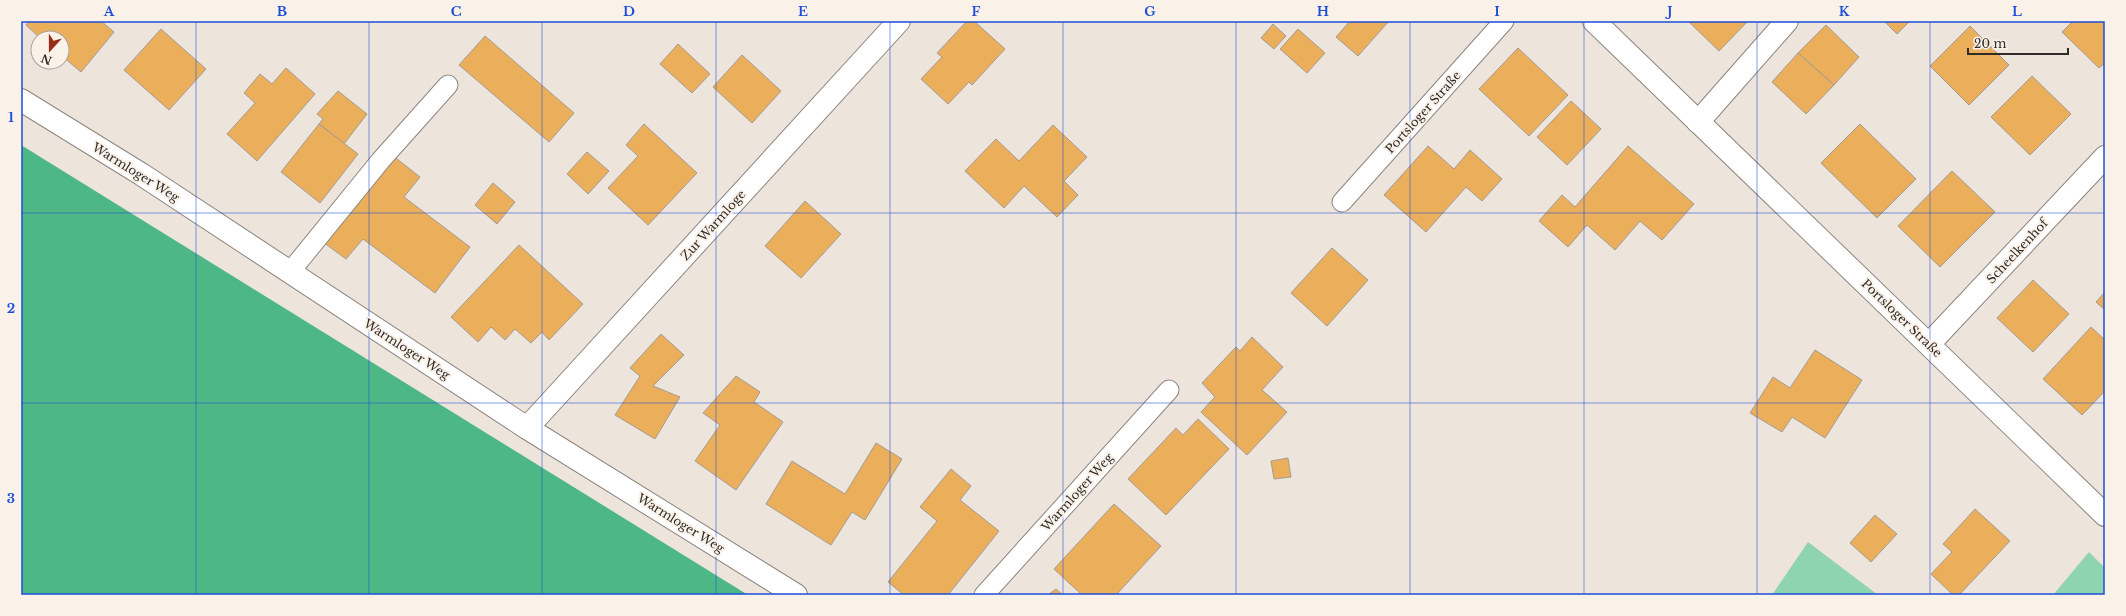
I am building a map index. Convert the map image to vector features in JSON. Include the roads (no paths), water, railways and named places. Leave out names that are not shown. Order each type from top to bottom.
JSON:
[{"type":"street","name":"Zur Warmloge","points":[[527,428],[899,21]]},
{"type":"street","name":"Portsloger Straße","points":[[1594,21],[2105,514]]},
{"type":"street","points":[[1698,122],[1787,21]]},
{"type":"street","name":"Warmloger Weg","points":[[21,100],[142,174],[527,428],[796,595]]},
{"type":"street","name":"Scheelkenhof","points":[[1929,344],[2105,157]]},
{"type":"lane","name":"Portsloger Straße","points":[[1342,202],[1504,21]]},
{"type":"lane","points":[[290,272],[381,160],[448,85]]},
{"type":"lane","name":"Warmloger Weg","points":[[984,595],[1170,390]]}]
